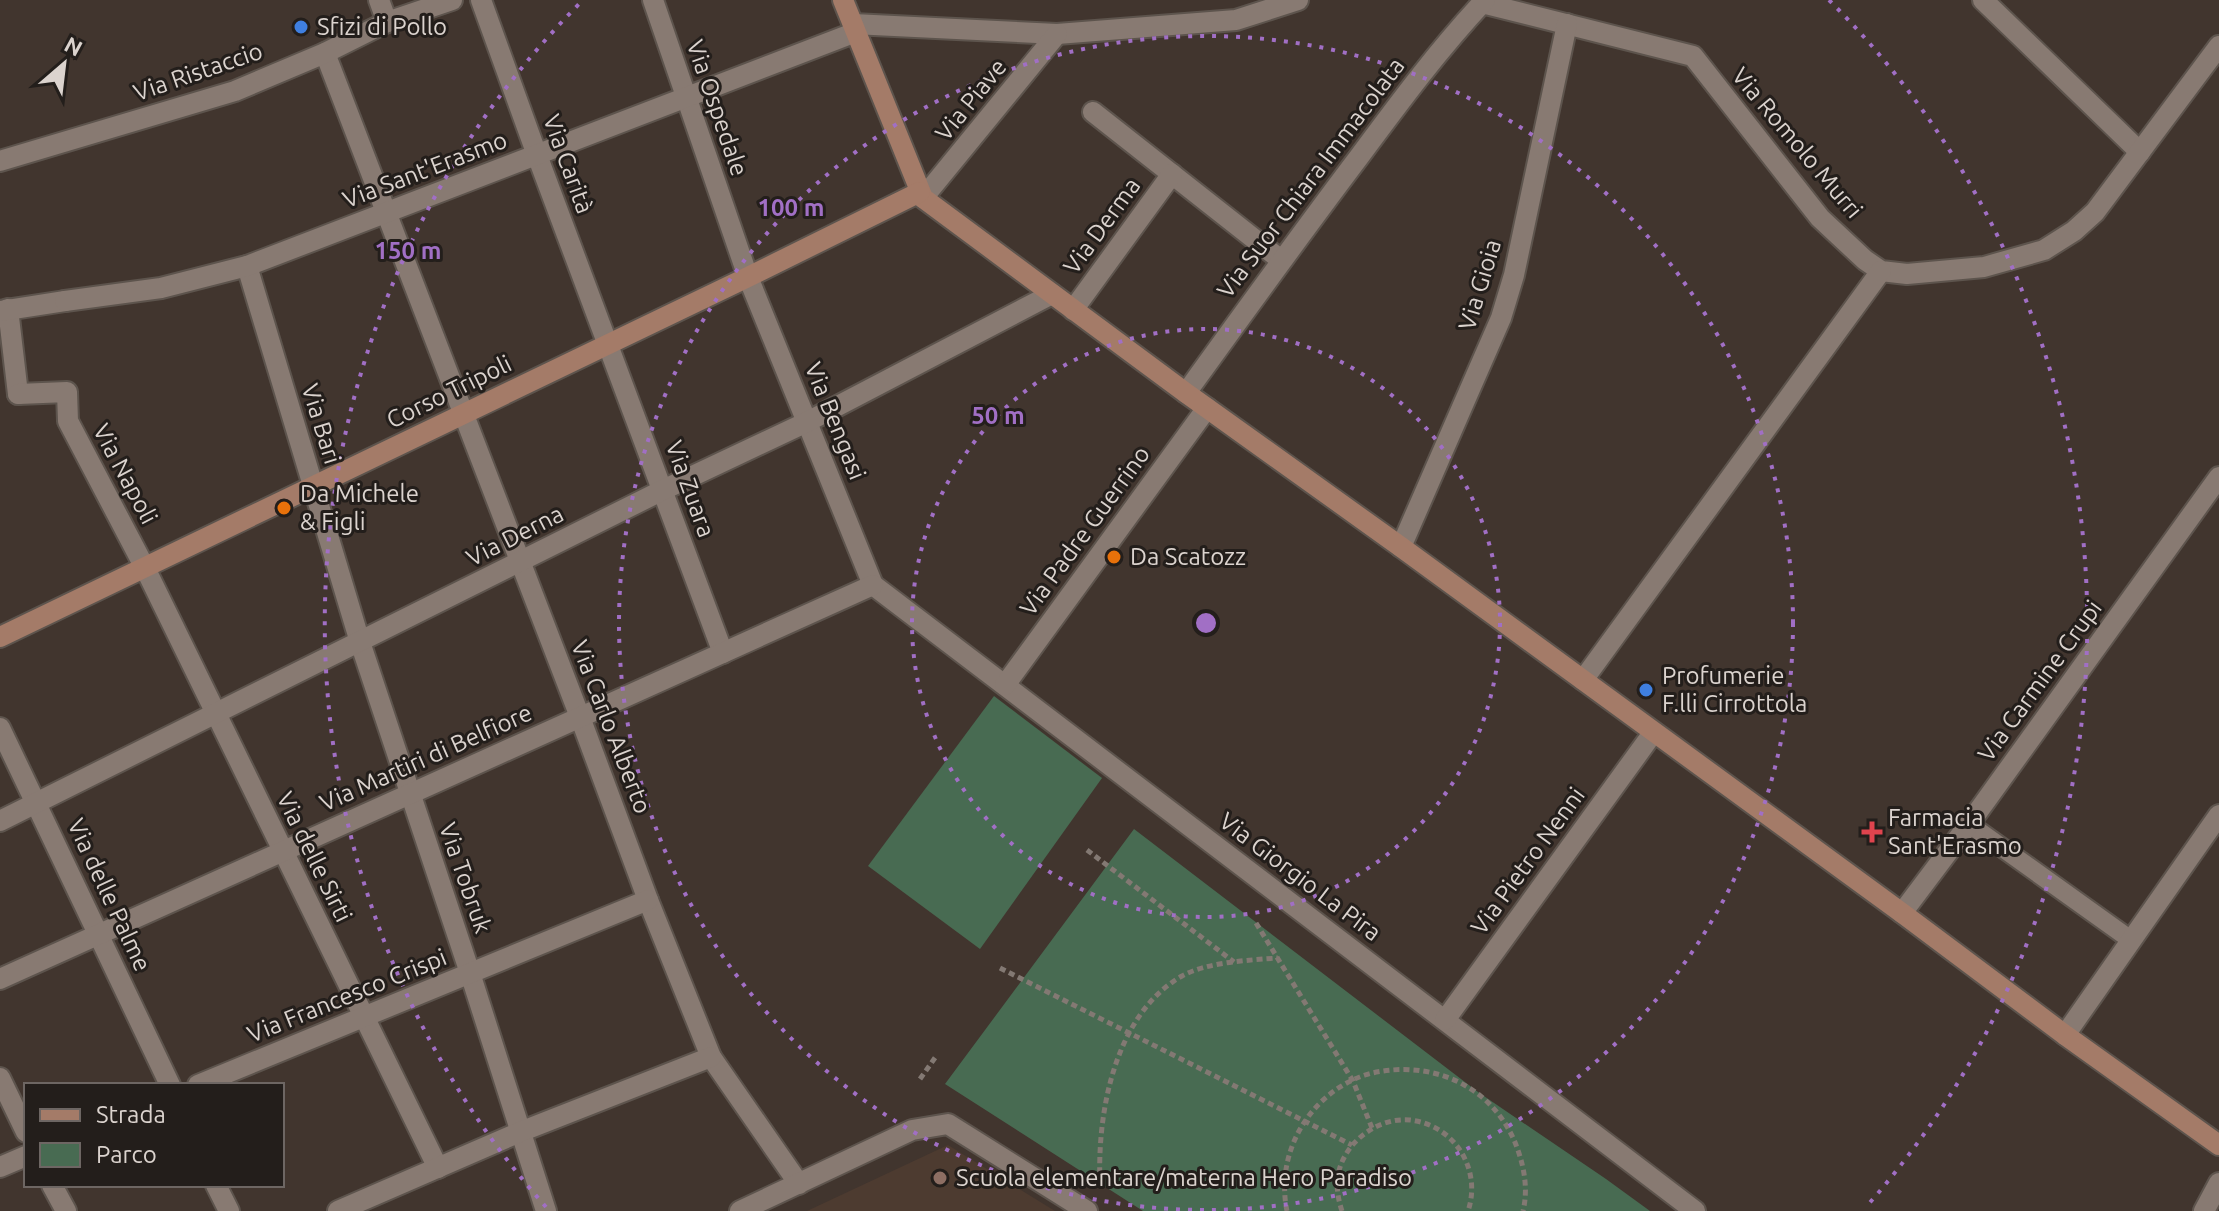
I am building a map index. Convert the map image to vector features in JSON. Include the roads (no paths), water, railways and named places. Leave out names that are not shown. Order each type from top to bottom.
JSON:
[{"type":"main road","points":[[843,0],[922,195],[1186,393],[2219,1145]]},
{"type":"main road","name":"Corso Tripoli","points":[[0,637],[922,195]]},
{"type":"street","points":[[379,0],[387,22]]},
{"type":"street","name":"Via Ristaccio","points":[[0,161],[235,91],[325,53],[387,22],[452,0]]},
{"type":"street","name":"Via Carità","points":[[481,0],[608,345]]},
{"type":"street","name":"Via Ospedale","points":[[653,0],[748,277]]},
{"type":"street","points":[[1228,0],[1236,20]]},
{"type":"street","points":[[854,28],[1057,34],[1236,20],[1298,0]]},
{"type":"street","points":[[1983,0],[2140,152]]},
{"type":"street","name":"Via Romolo Murri","points":[[1484,1],[1693,56],[1820,218],[1881,271]]},
{"type":"street","name":"Via Suor Chiara Immacolata","points":[[1186,393],[1281,260],[1449,39],[1484,1]]},
{"type":"street","name":"Via Gioia","points":[[1401,547],[1501,318],[1514,275],[1567,24]]},
{"type":"street","name":"Via Sant'Erasmo","points":[[4,310],[161,288],[247,266],[686,98],[854,28]]},
{"type":"street","name":"Via Piave","points":[[922,195],[1057,34]]},
{"type":"street","points":[[1583,680],[1881,271],[1907,274],[1984,267],[2044,250],[2074,231],[2095,212],[2219,46]]},
{"type":"street","name":"Via Carlo Alberto","points":[[325,53],[648,900],[711,1057],[799,1184]]},
{"type":"street","points":[[1093,112],[1281,260]]},
{"type":"street","name":"Via Derma","points":[[1073,310],[1172,174]]},
{"type":"street","name":"Via Bari","points":[[247,266],[360,642]]},
{"type":"street","name":"Via Bengasi","points":[[748,277],[873,585]]},
{"type":"street","name":"Via Derna","points":[[0,821],[663,490],[807,422],[1052,294]]},
{"type":"street","name":"Via Napoli","points":[[4,310],[18,394],[67,392],[68,421],[145,568]]},
{"type":"street","name":"Via Zuara","points":[[608,345],[723,653]]},
{"type":"street","name":"Via Padre Guerrino","points":[[1005,685],[1207,408]]},
{"type":"street","name":"Via Carmine Crupi","points":[[1902,913],[2219,477]]},
{"type":"street","name":"Via delle Sirti","points":[[145,568],[438,1168]]},
{"type":"street","name":"Via Giorgio La Pira","points":[[873,585],[1695,1211]]},
{"type":"street","name":"Via Martiri di Belfiore","points":[[0,979],[873,585]]},
{"type":"street","name":"Via Tobruk","points":[[360,642],[546,1211]]},
{"type":"street","name":"Via delle Palme","points":[[0,728],[169,1083]]},
{"type":"street","name":"Via Pietro Nenni","points":[[1445,1020],[1653,733]]},
{"type":"street","points":[[2065,1035],[2219,815]]},
{"type":"street","name":"Via Francesco Crispi","points":[[203,1083],[648,900]]},
{"type":"street","points":[[338,1211],[520,1132],[711,1057]]},
{"type":"street","points":[[0,1078],[24,1128]]},
{"type":"street","points":[[740,1211],[912,1130],[948,1124],[1087,1211]]},
{"type":"street","points":[[0,1167],[24,1157]]},
{"type":"street","points":[[2204,1211],[2219,1183]]},
{"type":"street","points":[[53,1187],[66,1211]]},
{"type":"street","points":[[217,1187],[229,1211]]},
{"type":"lane","points":[[1969,824],[2131,940]]},
{"type":"place","name":"Sfizi di Pollo","points":[[301,27]]},
{"type":"place","name":"Da Michele & Figli","points":[[284,508]]},
{"type":"place","name":"Da Scatozz","points":[[1114,557]]},
{"type":"place","name":"Profumerie F.lli Cirrottola","points":[[1646,690]]},
{"type":"place","name":"Farmacia Sant'Erasmo","points":[[1872,832]]},
{"type":"place","name":"Scuola elementare/materna Hero Paradiso","points":[[940,1178]]}]
